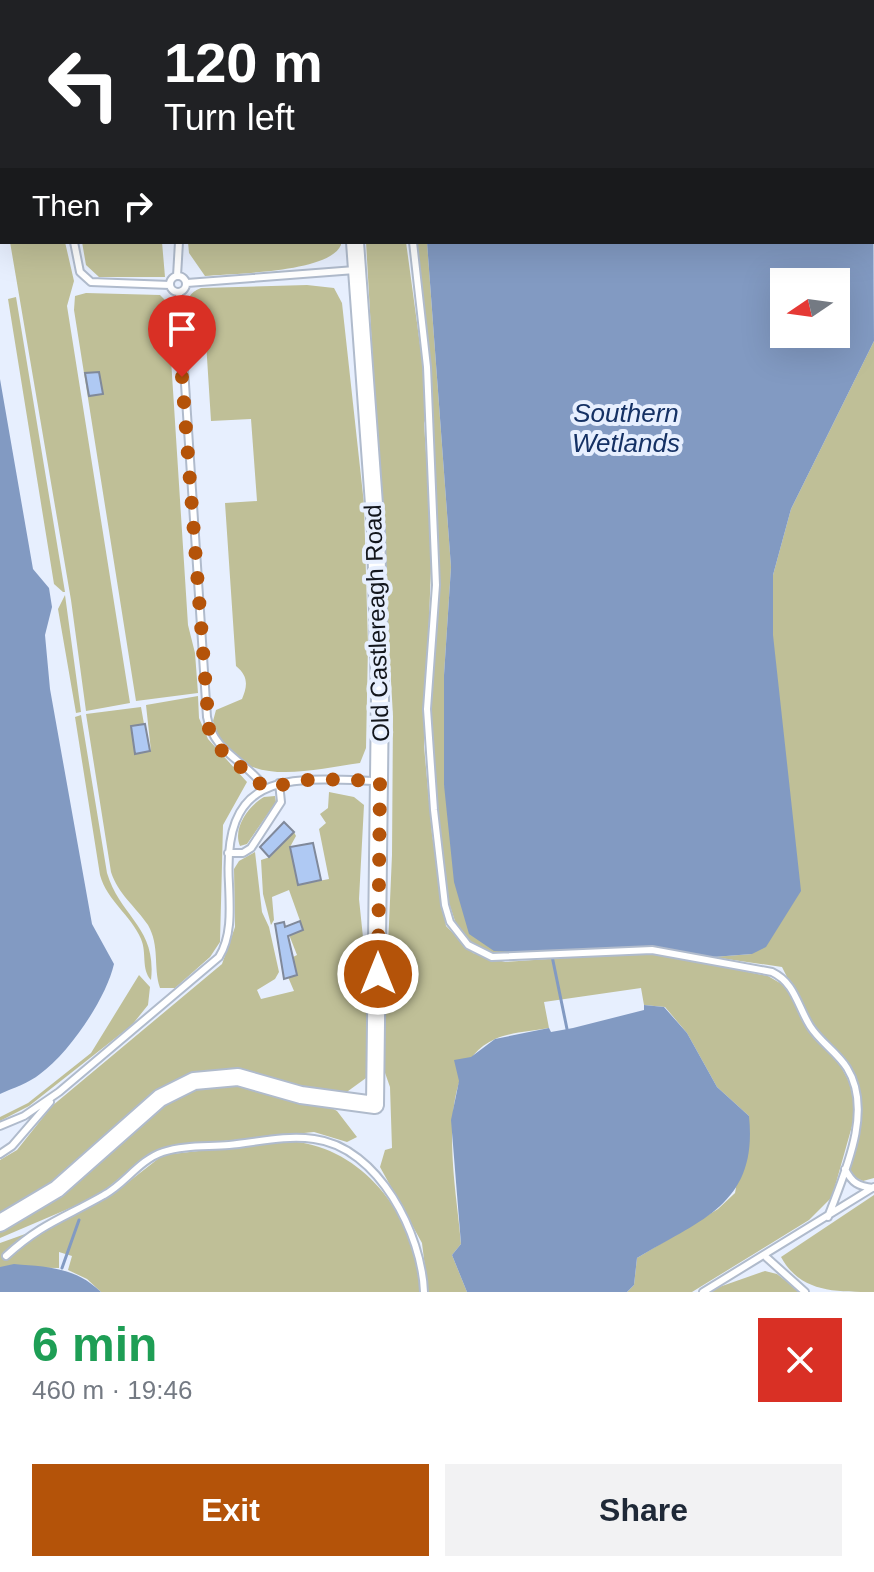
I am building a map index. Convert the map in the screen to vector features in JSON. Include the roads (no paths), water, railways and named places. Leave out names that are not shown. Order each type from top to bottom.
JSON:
[{"type":"street","name":"Old Castlereagh Road","points":[[0,1223],[57,1189],[160,1098],[184,1084],[219,1076],[238,1077],[301,1095],[375,1105],[380,781],[376,532],[355,244]]},
{"type":"lane","points":[[74,244],[80,272],[91,282],[170,285],[179,293],[207,717],[222,751],[265,788]]},
{"type":"lane","points":[[170,285],[177,276],[179,244]]},
{"type":"lane","points":[[413,244],[427,367],[436,585],[427,709],[434,810],[445,905],[450,922],[468,945],[492,957],[652,950],[772,972],[784,978],[814,1032],[842,1060],[854,1082],[858,1118],[828,1217]]},
{"type":"lane","points":[[177,276],[187,283],[357,270]]},
{"type":"lane","points":[[179,293],[184,291],[187,283]]},
{"type":"lane","points":[[0,1126],[24,1116],[59,1092],[219,957],[229,924],[228,853],[238,814],[249,800],[265,788],[279,783],[313,779],[380,781]]},
{"type":"lane","points":[[228,853],[243,853],[251,848],[281,802],[279,783]]},
{"type":"lane","points":[[0,1154],[12,1146],[59,1092]]},
{"type":"lane","points":[[6,1256],[42,1225],[104,1195],[162,1152],[288,1137],[317,1139],[337,1146],[360,1161],[390,1194],[415,1237],[424,1292]]},
{"type":"lane","points":[[845,1169],[850,1180],[859,1186],[874,1188]]},
{"type":"lane","points":[[703,1292],[766,1257],[874,1188]]},
{"type":"lane","points":[[766,1257],[805,1292]]},
{"type":"water","name":"Southern Wetlands","points":[[427,244],[873,244],[874,341],[791,509],[773,575],[773,635],[801,891],[766,947],[752,954],[713,957],[654,946],[532,953],[494,951],[469,934],[454,882],[444,785],[444,675],[451,567]]},
{"type":"water","points":[[0,379],[33,569],[49,588],[52,607],[45,635],[50,689],[92,924],[114,964],[95,1009],[63,1053],[36,1077],[0,1094]]},
{"type":"water","points":[[644,1005],[664,1007],[687,1033],[717,1087],[749,1116],[749,1146],[744,1170],[735,1189],[703,1219],[637,1258],[634,1285],[627,1292],[467,1292],[452,1255],[461,1244],[451,1120],[459,1081],[454,1060],[471,1057],[495,1039],[549,1028],[551,1032],[573,1028],[644,1010]]},
{"type":"water","points":[[14,1264],[71,1273],[101,1292],[0,1292],[0,1267]]},
{"type":"waterway","points":[[552,956],[567,1029]]},
{"type":"waterway","points":[[62,1268],[79,1220]]}]
